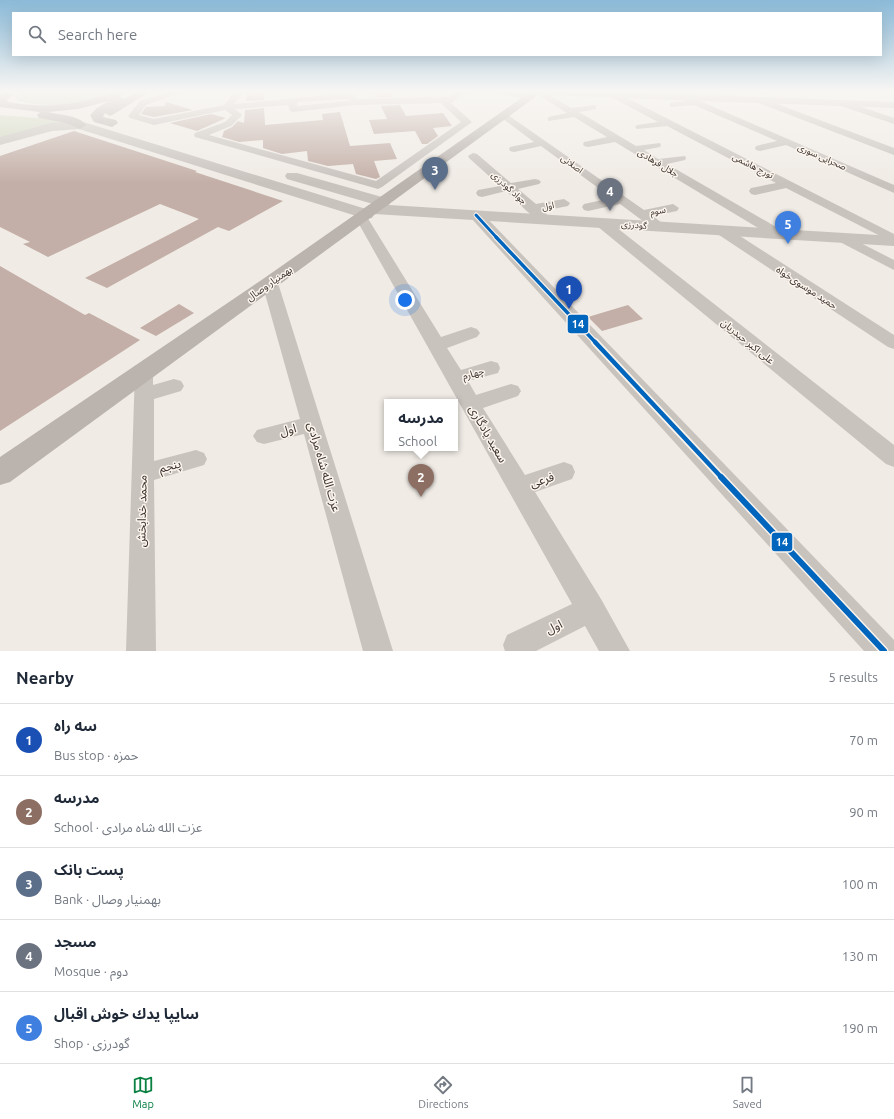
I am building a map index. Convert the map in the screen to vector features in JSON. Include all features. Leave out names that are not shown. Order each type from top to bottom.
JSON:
[{"type":"main road","points":[[73,122],[80,125]]},
{"type":"main road","name":"بهمنیار وصال","points":[[0,473],[144,370],[270,284],[371,210],[496,122]]},
{"type":"street","points":[[230,122],[199,135],[378,185],[466,122]]},
{"type":"street","name":"اصلانی","points":[[514,122],[660,227]]},
{"type":"street","name":"جلال فرهادی","points":[[594,122],[634,149],[778,234]]},
{"type":"street","name":"صحرایی سوری","points":[[742,122],[894,189]]},
{"type":"street","points":[[830,122],[894,152]]},
{"type":"street","points":[[112,123],[259,166]]},
{"type":"street","points":[[640,127],[668,123]]},
{"type":"street","name":"تورج هاشمی","points":[[668,123],[894,240]]},
{"type":"street","points":[[0,141],[51,127],[80,125],[216,168],[371,210]]},
{"type":"street","points":[[588,144],[616,138]]},
{"type":"street","points":[[760,148],[787,142]]},
{"type":"street","points":[[514,149],[544,144]]},
{"type":"street","points":[[634,149],[656,145]]},
{"type":"street","points":[[724,152],[743,149]]},
{"type":"street","points":[[795,156],[810,152]]},
{"type":"street","name":"جواد گودرزی","points":[[473,156],[538,214]]},
{"type":"street","points":[[657,162],[681,158]]},
{"type":"street","points":[[216,168],[235,159]]},
{"type":"street","points":[[281,172],[371,210]]},
{"type":"street","points":[[482,193],[535,182]]},
{"type":"street","points":[[755,191],[788,184]]},
{"type":"street","points":[[588,207],[623,200]]},
{"type":"street","name":"اول","points":[[538,214],[564,203]]},
{"type":"street","name":"سوم","points":[[642,214],[674,208]]},
{"type":"street","name":"گودرزی","points":[[371,210],[476,215],[538,214],[602,223],[894,240]]},
{"type":"street","name":"سعید یادگاری","points":[[371,210],[436,345],[616,651]]},
{"type":"street","points":[[476,215],[882,650]]},
{"type":"street","name":"علی اکبر حیدریان","points":[[602,223],[894,458]]},
{"type":"street","name":"حمید موسوی‌خواه","points":[[721,230],[894,343]]},
{"type":"street","points":[[843,238],[894,266]]},
{"type":"street","name":"عزت الله شاه مرادی","points":[[270,284],[378,651]]},
{"type":"street","points":[[436,345],[471,333]]},
{"type":"street","name":"چهارم","points":[[456,378],[491,368]]},
{"type":"street","name":"محمد خدابخش","points":[[141,651],[144,370]]},
{"type":"street","points":[[143,395],[174,386]]},
{"type":"street","points":[[470,404],[511,391]]},
{"type":"street","name":"اول","points":[[264,436],[311,424]]},
{"type":"street","name":"پنجم","points":[[143,473],[196,459]]},
{"type":"street","name":"فرعی","points":[[519,487],[564,472]]},
{"type":"street","name":"اول","points":[[517,645],[591,609]]},
{"type":"green space","points":[[0,122],[67,123],[0,139]]},
{"type":"building","points":[[173,122],[216,122],[197,131],[170,123]]},
{"type":"building","points":[[237,122],[265,122],[265,125],[295,122],[343,122],[350,146],[390,143],[397,159],[374,161],[380,177],[376,179],[356,174],[353,164],[328,166],[308,161],[307,151],[282,154],[263,148],[263,140],[239,142],[222,137],[224,131],[232,127]]},
{"type":"building","points":[[370,122],[449,122],[452,126],[433,128],[438,136],[427,144],[422,144],[415,131],[374,134]]},
{"type":"building","points":[[74,131],[283,201],[229,231],[218,227],[107,288],[85,278],[199,219],[160,204],[48,257],[23,244],[30,242],[0,227],[0,156]]},
{"type":"building","points":[[0,266],[85,315],[89,313],[140,340],[0,431]]},
{"type":"building","points":[[179,304],[194,313],[156,336],[140,328]]},
{"type":"building","points":[[628,305],[643,319],[602,331],[588,317]]},
{"type":"transit line","name":"14","points":[[476,215],[884,651]]},
{"type":"place","name":"پست بانک","points":[[435,190]]},
{"type":"place","name":"مسجد","points":[[610,211]]},
{"type":"place","name":"سايپا يدك خوش اقبال","points":[[788,244]]},
{"type":"place","name":"سه راه","points":[[569,309]]},
{"type":"place","name":"مدرسه","points":[[421,497]]}]
